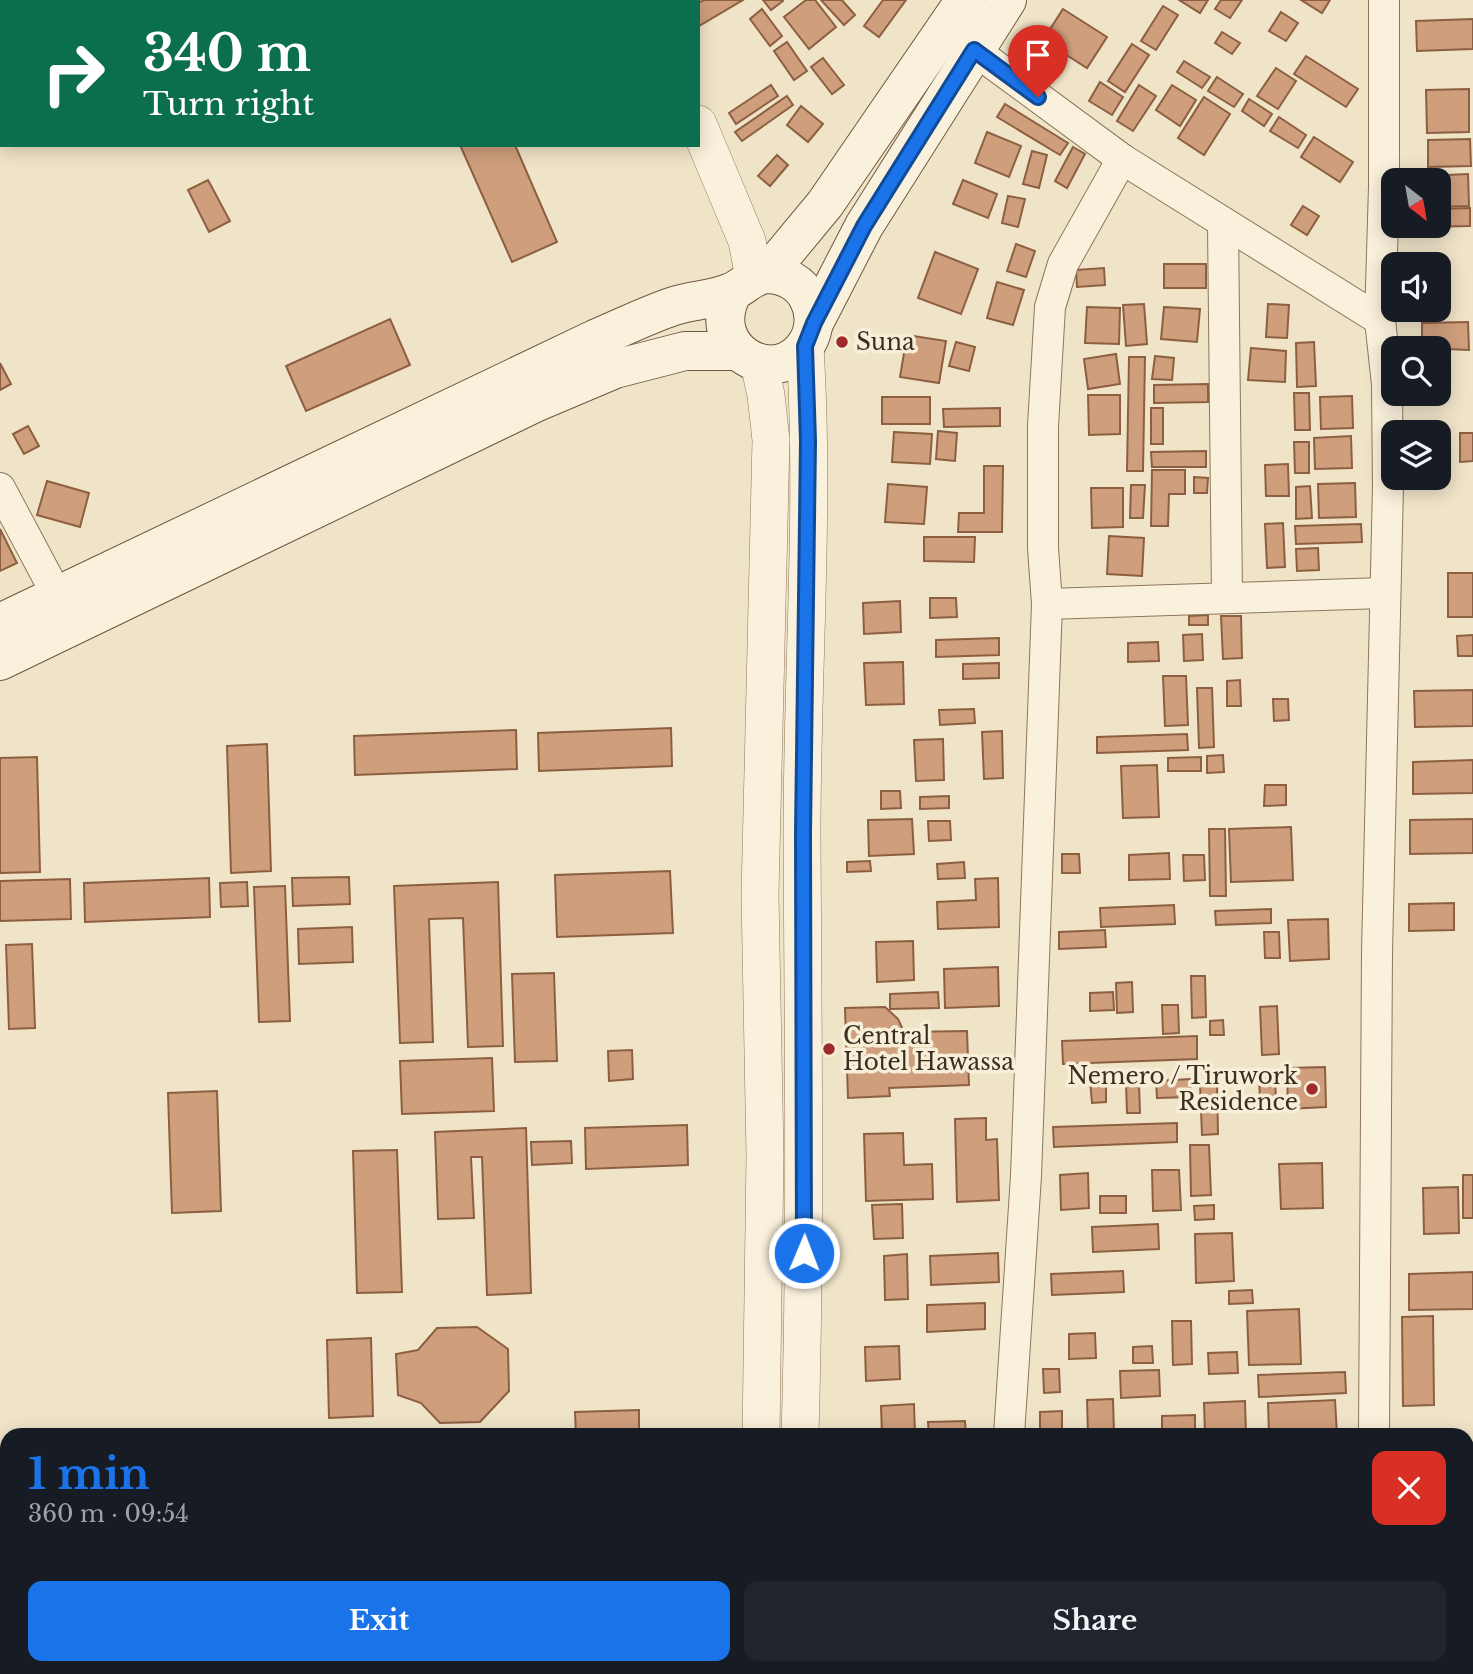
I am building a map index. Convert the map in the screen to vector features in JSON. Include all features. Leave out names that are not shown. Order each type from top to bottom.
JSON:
[{"type":"main road","points":[[748,357],[729,340],[724,316],[751,281],[825,204],[965,0]]},
{"type":"main road","points":[[0,661],[548,397],[615,369],[685,351],[784,361],[809,335],[864,226],[1007,0]]},
{"type":"main road","points":[[0,623],[595,339],[673,306],[751,281],[791,280],[802,288],[813,310],[809,335]]},
{"type":"street","points":[[1374,1428],[1377,951],[1387,410],[1380,320],[1384,187],[1384,0]]},
{"type":"street","points":[[974,50],[1122,159],[1380,320]]},
{"type":"street","points":[[700,129],[747,241],[751,281]]},
{"type":"street","points":[[1009,1428],[1026,1175],[1047,604],[1043,548],[1043,426],[1050,307],[1063,264],[1122,159]]},
{"type":"street","points":[[1223,224],[1227,597]]},
{"type":"street","points":[[800,1428],[806,1115],[803,819],[809,335]]},
{"type":"street","points":[[748,357],[771,440],[760,895],[765,1156],[761,1428]]},
{"type":"street","points":[[0,488],[57,595]]},
{"type":"street","points":[[1047,604],[1383,593]]},
{"type":"building","points":[[704,0],[743,0],[700,25],[700,2]]},
{"type":"building","points":[[763,0],[782,0],[783,1],[771,10]]},
{"type":"building","points":[[806,0],[815,0],[836,27],[809,49],[784,17]]},
{"type":"building","points":[[821,0],[842,0],[855,15],[844,25]]},
{"type":"building","points":[[883,0],[906,0],[879,37],[864,26]]},
{"type":"building","points":[[1179,0],[1208,0],[1200,13]]},
{"type":"building","points":[[1221,0],[1242,0],[1230,18],[1215,9]]},
{"type":"building","points":[[1301,0],[1330,0],[1322,13]]},
{"type":"building","points":[[1163,6],[1178,15],[1156,50],[1141,41]]},
{"type":"building","points":[[762,9],[782,36],[770,46],[750,19]]},
{"type":"building","points":[[1063,9],[1107,37],[1087,68],[1043,40]]},
{"type":"building","points":[[1281,12],[1298,23],[1286,41],[1269,31]]},
{"type":"building","points":[[1473,19],[1473,49],[1417,51],[1416,21]]},
{"type":"building","points":[[1222,32],[1240,43],[1232,54],[1215,43]]},
{"type":"building","points":[[787,42],[807,71],[794,80],[774,51]]},
{"type":"building","points":[[1132,44],[1149,55],[1125,92],[1108,81]]},
{"type":"building","points":[[1306,56],[1358,89],[1346,107],[1294,74]]},
{"type":"building","points":[[823,58],[844,85],[832,94],[811,67]]},
{"type":"building","points":[[1184,61],[1210,77],[1202,88],[1177,72]]},
{"type":"building","points":[[1276,68],[1296,81],[1278,109],[1257,96]]},
{"type":"building","points":[[1217,77],[1243,94],[1234,107],[1208,91]]},
{"type":"building","points":[[1100,82],[1123,97],[1112,115],[1089,101]]},
{"type":"building","points":[[771,85],[778,96],[736,124],[729,113]]},
{"type":"building","points":[[1139,85],[1156,96],[1133,131],[1117,121]]},
{"type":"building","points":[[1172,85],[1196,100],[1180,126],[1156,110]]},
{"type":"building","points":[[1469,89],[1469,132],[1427,133],[1426,90]]},
{"type":"building","points":[[787,96],[793,105],[742,141],[735,132]]},
{"type":"building","points":[[1204,97],[1230,114],[1204,155],[1178,138]]},
{"type":"building","points":[[1249,99],[1272,114],[1264,126],[1242,111]]},
{"type":"building","points":[[1005,104],[1068,143],[1060,155],[997,117]]},
{"type":"building","points":[[801,106],[823,124],[808,142],[787,125]]},
{"type":"building","points":[[1279,117],[1306,135],[1298,148],[1270,131]]},
{"type":"building","points":[[987,132],[1021,146],[1009,177],[975,163]]},
{"type":"building","points":[[1314,137],[1353,162],[1340,182],[1301,157]]},
{"type":"building","points":[[1470,139],[1471,166],[1428,167],[1428,140]]},
{"type":"building","points":[[461,147],[516,147],[557,242],[512,262]]},
{"type":"building","points":[[1073,147],[1085,154],[1067,188],[1055,181]]},
{"type":"building","points":[[1032,151],[1047,155],[1039,188],[1023,184]]},
{"type":"building","points":[[777,155],[788,165],[770,186],[758,176]]},
{"type":"building","points":[[1468,174],[1469,206],[1451,207],[1451,175]]},
{"type":"building","points":[[208,180],[230,221],[209,232],[188,190]]},
{"type":"building","points":[[963,180],[997,194],[988,218],[953,204]]},
{"type":"building","points":[[1008,196],[1025,199],[1018,227],[1002,223]]},
{"type":"building","points":[[1303,206],[1319,216],[1307,235],[1291,225]]},
{"type":"building","points":[[1470,208],[1470,226],[1451,226],[1451,209]]},
{"type":"building","points":[[1016,244],[1035,251],[1026,277],[1007,271]]},
{"type":"building","points":[[935,252],[978,269],[961,314],[918,298]]},
{"type":"building","points":[[1164,264],[1206,264],[1206,288],[1164,288]]},
{"type":"building","points":[[1104,268],[1105,285],[1077,287],[1076,270]]},
{"type":"building","points":[[997,282],[1024,290],[1013,325],[987,318]]},
{"type":"building","points":[[1144,304],[1147,344],[1126,346],[1123,305]]},
{"type":"building","points":[[1268,304],[1289,305],[1287,338],[1266,337]]},
{"type":"building","points":[[1087,307],[1120,308],[1119,344],[1085,343]]},
{"type":"building","points":[[1164,307],[1200,309],[1197,342],[1161,339]]},
{"type":"building","points":[[390,319],[410,365],[306,411],[286,366]]},
{"type":"building","points":[[1468,322],[1469,350],[1451,349],[1451,336],[1422,336],[1422,323]]},
{"type":"building","points":[[907,335],[946,341],[939,383],[900,377]]},
{"type":"building","points":[[956,342],[975,347],[969,371],[949,366]]},
{"type":"building","points":[[1314,342],[1316,386],[1297,387],[1296,343]]},
{"type":"building","points":[[1251,348],[1286,351],[1285,382],[1248,380]]},
{"type":"building","points":[[1116,354],[1120,384],[1088,389],[1084,359]]},
{"type":"building","points":[[1155,356],[1174,358],[1172,380],[1152,379]]},
{"type":"building","points":[[1129,357],[1145,357],[1143,471],[1127,471]]},
{"type":"building","points":[[0,363],[11,384],[0,390]]},
{"type":"building","points":[[1208,384],[1208,402],[1154,403],[1154,385]]},
{"type":"building","points":[[1294,393],[1309,393],[1310,430],[1295,430]]},
{"type":"building","points":[[1088,395],[1120,395],[1120,434],[1089,435]]},
{"type":"building","points":[[1352,396],[1353,428],[1321,429],[1320,397]]},
{"type":"building","points":[[882,397],[930,397],[930,424],[882,424]]},
{"type":"building","points":[[1000,408],[1000,426],[944,427],[943,409]]},
{"type":"building","points":[[1151,408],[1163,408],[1163,444],[1151,444]]},
{"type":"building","points":[[28,426],[39,446],[24,454],[13,434]]},
{"type":"building","points":[[938,431],[957,433],[955,461],[936,459]]},
{"type":"building","points":[[894,432],[932,434],[930,464],[892,462]]},
{"type":"building","points":[[1460,433],[1473,433],[1473,461],[1460,462]]},
{"type":"building","points":[[1351,436],[1352,468],[1315,469],[1314,438]]},
{"type":"building","points":[[1294,442],[1309,442],[1309,473],[1295,473]]},
{"type":"building","points":[[1206,451],[1206,467],[1152,467],[1151,452]]},
{"type":"building","points":[[1288,464],[1289,496],[1266,496],[1265,465]]},
{"type":"building","points":[[984,466],[1003,466],[1002,532],[958,532],[959,513],[984,513]]},
{"type":"building","points":[[1152,470],[1185,470],[1185,494],[1169,494],[1168,526],[1151,526]]},
{"type":"building","points":[[1194,477],[1208,478],[1207,493],[1194,493]]},
{"type":"building","points":[[47,481],[89,493],[80,527],[37,515]]},
{"type":"building","points":[[1355,483],[1356,517],[1319,518],[1318,484]]},
{"type":"building","points":[[888,484],[927,487],[924,524],[885,522]]},
{"type":"building","points":[[1131,485],[1145,485],[1143,518],[1130,518]]},
{"type":"building","points":[[1310,486],[1312,518],[1296,519],[1296,487]]},
{"type":"building","points":[[1091,488],[1123,488],[1123,527],[1092,528]]},
{"type":"building","points":[[1283,523],[1285,567],[1267,568],[1265,524]]},
{"type":"building","points":[[1361,524],[1362,542],[1296,544],[1295,526]]},
{"type":"building","points":[[0,529],[17,563],[0,571]]},
{"type":"building","points":[[1109,536],[1144,538],[1142,576],[1107,574]]},
{"type":"building","points":[[924,537],[975,537],[974,562],[924,561]]},
{"type":"building","points":[[1318,548],[1319,570],[1297,571],[1296,549]]},
{"type":"building","points":[[1448,573],[1473,573],[1473,617],[1448,617]]},
{"type":"building","points":[[930,598],[956,598],[957,617],[930,618]]},
{"type":"building","points":[[900,601],[901,632],[864,634],[863,603]]},
{"type":"building","points":[[1208,615],[1208,625],[1189,625],[1189,616]]},
{"type":"building","points":[[1221,616],[1241,616],[1242,658],[1223,659]]},
{"type":"building","points":[[1202,634],[1203,660],[1184,661],[1183,635]]},
{"type":"building","points":[[1473,635],[1473,656],[1458,656],[1457,636]]},
{"type":"building","points":[[999,638],[999,655],[936,657],[936,640]]},
{"type":"building","points":[[1158,642],[1159,661],[1128,662],[1128,643]]},
{"type":"building","points":[[903,662],[904,704],[866,705],[864,663]]},
{"type":"building","points":[[999,663],[999,678],[963,679],[963,664]]},
{"type":"building","points":[[1163,676],[1186,676],[1188,725],[1165,726]]},
{"type":"building","points":[[1240,680],[1241,706],[1227,706],[1227,681]]},
{"type":"building","points":[[1197,688],[1212,688],[1214,747],[1199,748]]},
{"type":"building","points":[[1473,690],[1473,726],[1415,727],[1414,691]]},
{"type":"building","points":[[1273,699],[1288,699],[1289,720],[1274,721]]},
{"type":"building","points":[[974,709],[975,723],[940,725],[939,710]]},
{"type":"building","points":[[671,728],[672,766],[539,771],[538,733]]},
{"type":"building","points":[[516,730],[517,769],[355,775],[354,736]]},
{"type":"building","points":[[1002,731],[1003,778],[984,779],[982,732]]},
{"type":"building","points":[[1187,734],[1188,750],[1097,753],[1097,737]]},
{"type":"building","points":[[943,739],[944,780],[916,781],[914,740]]},
{"type":"building","points":[[267,744],[271,871],[231,873],[227,746]]},
{"type":"building","points":[[1223,755],[1224,772],[1207,773],[1207,756]]},
{"type":"building","points":[[37,757],[40,872],[0,873],[0,758]]},
{"type":"building","points":[[1201,757],[1201,771],[1168,771],[1168,758]]},
{"type":"building","points":[[1473,760],[1473,793],[1413,794],[1413,762]]},
{"type":"building","points":[[1157,765],[1159,817],[1123,818],[1121,766]]},
{"type":"building","points":[[1265,785],[1286,785],[1286,805],[1264,806]]},
{"type":"building","points":[[881,791],[900,791],[901,808],[881,809]]},
{"type":"building","points":[[949,796],[949,808],[920,809],[920,797]]},
{"type":"building","points":[[912,819],[914,854],[869,856],[868,820]]},
{"type":"building","points":[[1473,819],[1473,853],[1410,854],[1410,820]]},
{"type":"building","points":[[928,821],[950,821],[951,840],[929,841]]},
{"type":"building","points":[[1291,827],[1293,880],[1231,882],[1229,829]]},
{"type":"building","points":[[1209,829],[1225,829],[1226,896],[1210,896]]},
{"type":"building","points":[[1169,853],[1170,879],[1129,880],[1129,855]]},
{"type":"building","points":[[1062,854],[1079,854],[1080,873],[1062,873]]},
{"type":"building","points":[[1183,855],[1204,855],[1205,880],[1184,881]]},
{"type":"building","points":[[870,861],[871,871],[847,872],[847,862]]},
{"type":"building","points":[[964,862],[965,878],[938,879],[937,864]]},
{"type":"building","points":[[670,871],[673,933],[557,937],[555,875]]},
{"type":"building","points":[[349,877],[350,904],[293,906],[292,878]]},
{"type":"building","points":[[209,878],[210,917],[85,922],[84,883]]},
{"type":"building","points":[[998,878],[999,927],[938,929],[937,902],[976,900],[975,879]]},
{"type":"building","points":[[70,879],[71,919],[0,921],[0,881]]},
{"type":"building","points":[[247,882],[248,906],[221,907],[220,883]]},
{"type":"building","points":[[498,882],[503,1046],[468,1047],[463,918],[429,919],[433,1042],[400,1043],[394,886]]},
{"type":"building","points":[[285,886],[290,1021],[259,1022],[254,887]]},
{"type":"building","points":[[1454,903],[1454,930],[1409,931],[1409,904]]},
{"type":"building","points":[[1174,905],[1175,924],[1101,927],[1100,908]]},
{"type":"building","points":[[1271,909],[1271,923],[1216,925],[1215,911]]},
{"type":"building","points":[[1328,919],[1329,959],[1290,961],[1288,920]]},
{"type":"building","points":[[352,927],[353,962],[299,964],[298,929]]},
{"type":"building","points":[[1105,930],[1106,947],[1059,949],[1059,932]]},
{"type":"building","points":[[1264,932],[1279,932],[1280,958],[1265,958]]},
{"type":"building","points":[[913,941],[914,980],[877,982],[876,942]]},
{"type":"building","points":[[32,944],[35,1028],[9,1029],[6,945]]},
{"type":"building","points":[[998,967],[999,1006],[945,1008],[944,969]]},
{"type":"building","points":[[554,973],[557,1061],[515,1062],[512,974]]},
{"type":"building","points":[[1191,976],[1205,976],[1206,1017],[1192,1018]]},
{"type":"building","points":[[1132,982],[1133,1012],[1117,1013],[1116,983]]},
{"type":"building","points":[[938,992],[939,1008],[890,1009],[890,994]]},
{"type":"building","points":[[1113,992],[1114,1010],[1090,1011],[1090,993]]},
{"type":"building","points":[[1162,1005],[1178,1005],[1179,1033],[1163,1034]]},
{"type":"building","points":[[1277,1006],[1279,1054],[1262,1055],[1260,1007]]},
{"type":"building","points":[[885,1007],[898,1019],[904,1032],[967,1031],[969,1085],[889,1088],[890,1096],[848,1098],[845,1008]]},
{"type":"building","points":[[1223,1020],[1224,1035],[1210,1035],[1210,1021]]},
{"type":"building","points":[[1197,1036],[1197,1059],[1063,1064],[1062,1041]]},
{"type":"building","points":[[632,1050],[633,1079],[609,1081],[608,1051]]},
{"type":"building","points":[[492,1058],[494,1111],[402,1114],[400,1061]]},
{"type":"building","points":[[1325,1067],[1326,1107],[1288,1109],[1287,1068]]},
{"type":"building","points":[[1259,1073],[1275,1073],[1276,1103],[1260,1104]]},
{"type":"building","points":[[1106,1079],[1106,1102],[1092,1103],[1090,1080]]},
{"type":"building","points":[[1190,1079],[1191,1097],[1157,1098],[1156,1081]]},
{"type":"building","points":[[1126,1084],[1139,1084],[1140,1113],[1127,1113]]},
{"type":"building","points":[[1200,1084],[1217,1084],[1218,1134],[1202,1135]]},
{"type":"building","points":[[217,1091],[221,1211],[172,1213],[168,1093]]},
{"type":"building","points":[[986,1118],[986,1140],[997,1139],[999,1200],[957,1202],[955,1119]]},
{"type":"building","points":[[1177,1123],[1177,1142],[1054,1147],[1053,1127]]},
{"type":"building","points":[[687,1125],[688,1165],[586,1169],[585,1128]]},
{"type":"building","points":[[526,1128],[531,1293],[487,1295],[482,1157],[471,1157],[474,1218],[438,1219],[435,1132]]},
{"type":"building","points":[[903,1133],[904,1165],[932,1164],[933,1199],[866,1201],[864,1134]]},
{"type":"building","points":[[571,1141],[572,1163],[532,1165],[531,1142]]},
{"type":"building","points":[[1190,1145],[1209,1145],[1211,1195],[1191,1196]]},
{"type":"building","points":[[397,1150],[402,1292],[357,1293],[353,1151]]},
{"type":"building","points":[[1322,1163],[1323,1208],[1281,1209],[1279,1164]]},
{"type":"building","points":[[1152,1170],[1179,1170],[1181,1210],[1153,1211]]},
{"type":"building","points":[[1088,1173],[1089,1208],[1061,1210],[1060,1175]]},
{"type":"building","points":[[1463,1175],[1473,1175],[1473,1218],[1463,1218]]},
{"type":"building","points":[[1458,1187],[1459,1233],[1424,1234],[1423,1188]]},
{"type":"building","points":[[1100,1196],[1126,1196],[1126,1213],[1100,1213]]},
{"type":"building","points":[[902,1204],[903,1238],[874,1239],[872,1205]]},
{"type":"building","points":[[1214,1205],[1214,1219],[1195,1220],[1194,1206]]},
{"type":"building","points":[[1158,1224],[1159,1249],[1093,1252],[1092,1227]]},
{"type":"building","points":[[1232,1233],[1234,1281],[1196,1283],[1195,1234]]},
{"type":"building","points":[[998,1253],[999,1282],[931,1285],[930,1256]]},
{"type":"building","points":[[907,1254],[908,1299],[885,1300],[884,1256]]},
{"type":"building","points":[[1123,1271],[1124,1292],[1052,1295],[1051,1274]]},
{"type":"building","points":[[1473,1272],[1473,1309],[1409,1310],[1409,1274]]},
{"type":"building","points":[[1252,1290],[1253,1303],[1229,1304],[1229,1291]]},
{"type":"building","points":[[985,1303],[985,1329],[927,1332],[927,1305]]},
{"type":"building","points":[[1299,1309],[1301,1364],[1249,1365],[1247,1311]]},
{"type":"building","points":[[1433,1316],[1434,1405],[1403,1406],[1402,1317]]},
{"type":"building","points":[[1172,1321],[1191,1321],[1192,1364],[1173,1365]]},
{"type":"building","points":[[477,1327],[508,1349],[509,1391],[480,1422],[440,1423],[421,1403],[398,1395],[396,1354],[418,1350],[437,1328]]},
{"type":"building","points":[[1095,1333],[1096,1358],[1069,1359],[1069,1334]]},
{"type":"building","points":[[371,1338],[373,1416],[329,1418],[327,1340]]},
{"type":"building","points":[[899,1346],[900,1379],[866,1381],[865,1347]]},
{"type":"building","points":[[1152,1346],[1153,1363],[1133,1363],[1133,1347]]},
{"type":"building","points":[[1237,1352],[1238,1373],[1209,1374],[1208,1353]]},
{"type":"building","points":[[1043,1369],[1059,1369],[1060,1392],[1044,1393]]},
{"type":"building","points":[[1159,1370],[1160,1396],[1121,1398],[1120,1371]]},
{"type":"building","points":[[1345,1372],[1346,1393],[1259,1397],[1258,1375]]},
{"type":"building","points":[[1113,1399],[1114,1428],[1088,1428],[1087,1400]]},
{"type":"building","points":[[1335,1400],[1337,1428],[1269,1428],[1268,1403]]},
{"type":"building","points":[[1245,1401],[1246,1428],[1205,1428],[1204,1403]]},
{"type":"building","points":[[914,1404],[915,1428],[882,1428],[881,1406]]},
{"type":"building","points":[[639,1410],[639,1428],[576,1428],[575,1412]]},
{"type":"building","points":[[1062,1411],[1062,1428],[1040,1428],[1040,1412]]},
{"type":"building","points":[[1195,1415],[1195,1428],[1162,1428],[1162,1416]]},
{"type":"building","points":[[965,1421],[966,1428],[928,1428],[928,1422]]},
{"type":"place","name":"Suna","points":[[842,342]]},
{"type":"place","name":"Central Hotel Hawassa","points":[[829,1049]]},
{"type":"place","name":"Nemero / Tiruwork Residence","points":[[1312,1089]]},
{"type":"route","points":[[804,1253],[806,1115],[803,833],[808,441],[805,346],[864,226],[974,50],[1038,97]]}]
